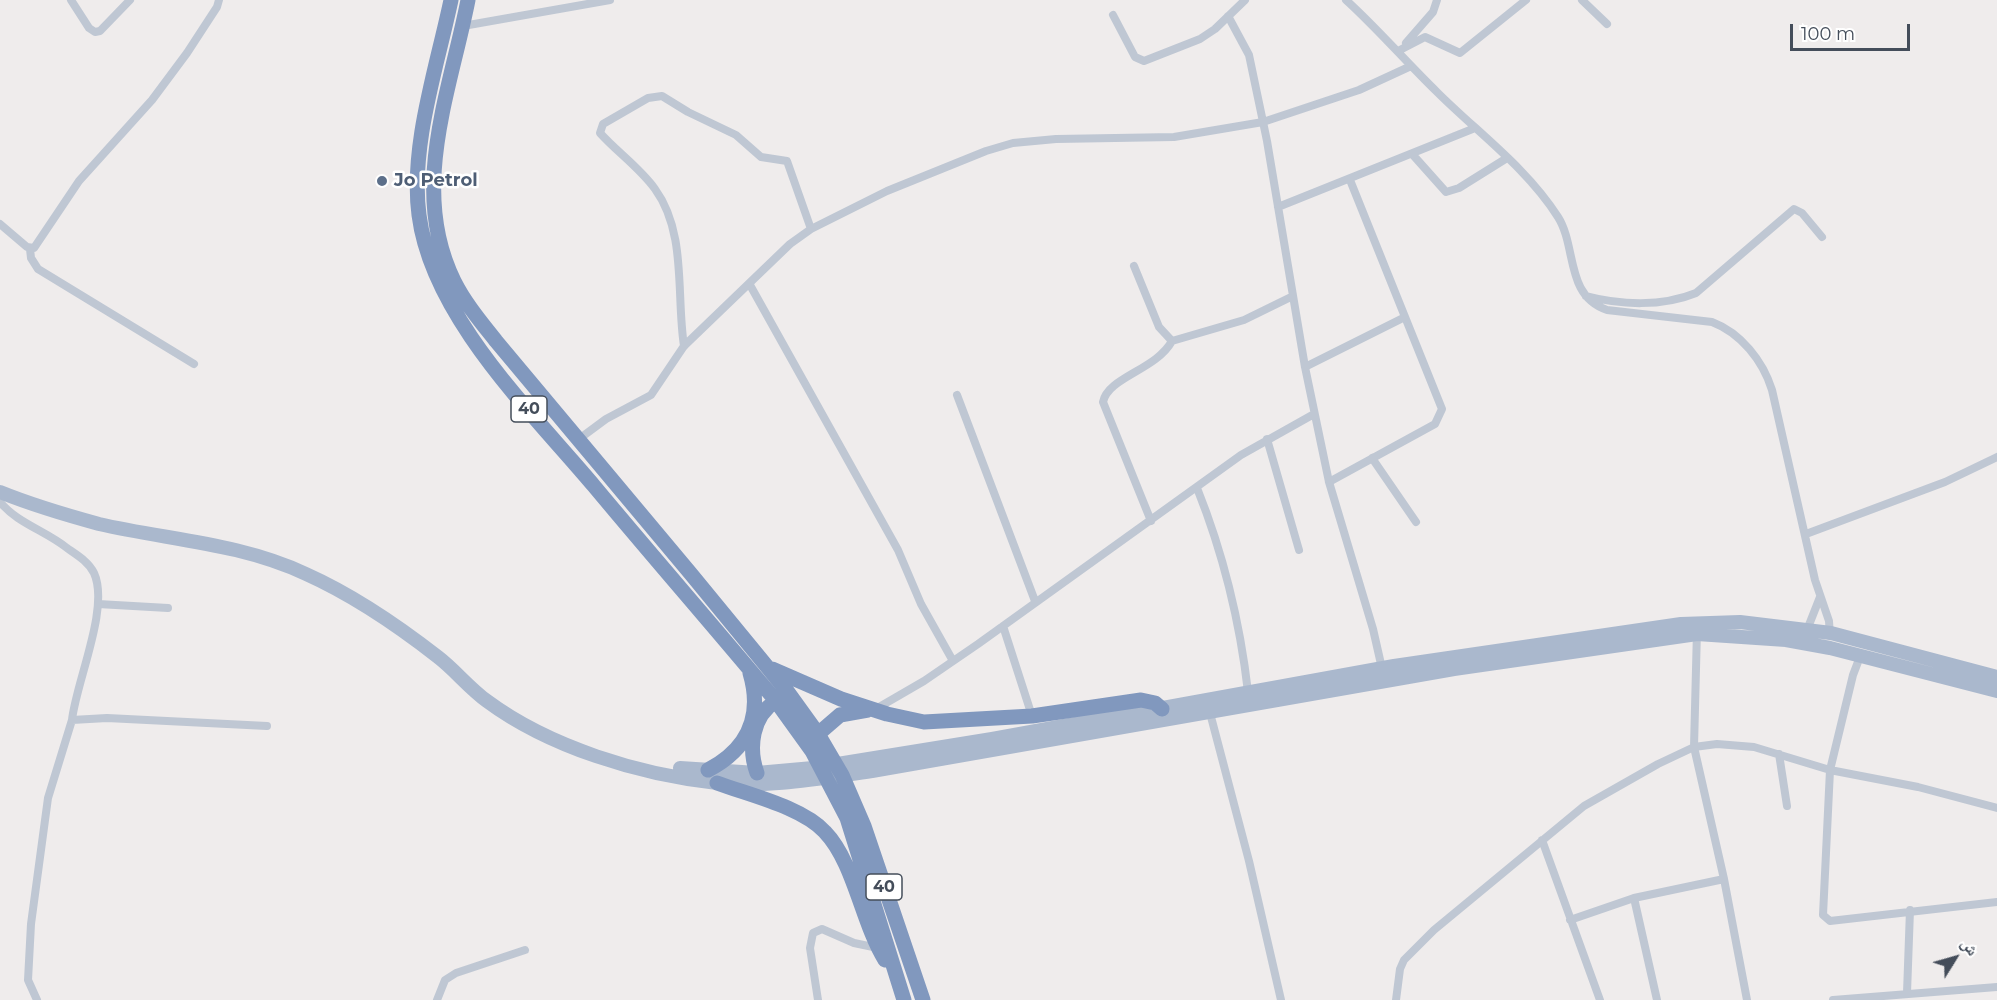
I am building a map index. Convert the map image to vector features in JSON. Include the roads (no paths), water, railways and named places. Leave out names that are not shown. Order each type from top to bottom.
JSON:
[{"type":"highway","name":"40","points":[[451,0],[422,134],[417,189],[419,215],[431,266],[442,291],[457,316],[509,386],[776,701],[835,777],[864,826],[923,1000]]},
{"type":"highway","name":"40","points":[[468,0],[436,146],[433,174],[435,216],[453,279],[467,304],[766,666],[818,734],[830,754],[846,818],[904,1000]]},
{"type":"highway","points":[[509,386],[524,375]]},
{"type":"highway","points":[[766,666],[841,699],[924,722],[1032,716],[1142,700],[1155,703],[1163,714]]},
{"type":"highway","points":[[748,668],[755,694],[749,730],[743,745],[713,777],[792,811],[825,832],[841,855],[878,948],[897,978]]},
{"type":"highway","points":[[757,773],[751,749],[755,733],[764,709],[776,701]]},
{"type":"highway","points":[[818,734],[840,715],[874,710]]},
{"type":"main road","points":[[0,492],[99,524],[216,545],[284,565],[353,598],[438,657],[487,701],[522,724],[589,749],[713,777],[783,783],[872,771],[1163,714],[1248,692],[1563,651],[1740,622],[1831,633],[1997,677]]},
{"type":"main road","points":[[1697,629],[1830,648],[1997,691]]},
{"type":"main road","points":[[713,777],[813,768],[1163,714],[1210,713],[1384,675]]},
{"type":"street","points":[[71,0],[89,28],[95,32],[100,31],[130,0]]},
{"type":"street","points":[[30,249],[34,248],[56,211],[84,173],[152,100],[187,53],[217,7],[219,0]]},
{"type":"street","points":[[463,26],[610,0]]},
{"type":"street","points":[[1113,15],[1136,57],[1144,61],[1189,45],[1215,29],[1245,0]]},
{"type":"street","points":[[1346,0],[1401,48],[1411,66],[1507,158],[1558,216],[1563,226],[1574,277],[1591,302],[1606,310],[1712,322],[1735,333],[1743,341],[1769,381],[1820,597],[1831,633],[1830,648]]},
{"type":"street","points":[[1401,48],[1433,12],[1437,0]]},
{"type":"street","points":[[1401,48],[1425,37],[1460,53],[1526,0]]},
{"type":"street","points":[[1582,0],[1607,24]]},
{"type":"street","points":[[1228,16],[1249,55],[1263,122],[1314,414],[1329,482],[1384,675]]},
{"type":"street","points":[[579,439],[606,419],[651,395],[684,346],[750,285],[783,250],[811,229],[886,191],[1002,146],[1056,139],[1174,137],[1263,122],[1359,90],[1411,66]]},
{"type":"street","points":[[684,346],[677,250],[669,219],[654,187],[600,133],[603,124],[648,98],[667,98],[688,112],[736,135],[761,157],[787,161],[811,229]]},
{"type":"street","points":[[1278,207],[1413,155],[1475,128]]},
{"type":"street","points":[[1413,155],[1446,192],[1459,188],[1507,158]]},
{"type":"street","points":[[1329,482],[1435,424],[1442,413],[1438,394],[1350,180]]},
{"type":"street","points":[[1585,296],[1625,304],[1696,294],[1794,209],[1803,213],[1822,237]]},
{"type":"street","points":[[0,224],[30,249],[31,258],[38,269],[194,364]]},
{"type":"street","points":[[1134,266],[1159,327],[1172,341]]},
{"type":"street","points":[[750,285],[898,550],[916,594],[953,661]]},
{"type":"street","points":[[1151,521],[1103,402],[1109,389],[1159,358],[1172,341],[1244,320],[1293,296]]},
{"type":"street","points":[[1305,367],[1405,316]]},
{"type":"street","points":[[957,395],[1035,601]]},
{"type":"street","points":[[874,710],[953,661],[1035,601],[1268,439],[1314,414]]},
{"type":"street","points":[[1268,439],[1299,550]]},
{"type":"street","points":[[1806,534],[1935,486],[1997,457]]},
{"type":"street","points":[[1372,458],[1416,522]]},
{"type":"street","points":[[1197,488],[1234,604],[1243,649],[1248,692]]},
{"type":"street","points":[[0,502],[9,512],[65,546],[88,564],[95,574],[98,604],[72,720],[48,798],[31,924],[28,980],[37,1000]]},
{"type":"street","points":[[1807,630],[1820,597]]},
{"type":"street","points":[[98,604],[168,609]]},
{"type":"street","points":[[1003,626],[1032,716]]},
{"type":"street","points":[[1697,629],[1694,747],[1724,879],[1747,1000]]},
{"type":"street","points":[[1866,642],[1852,675],[1830,770],[1823,915],[1830,921],[1910,910],[1997,902]]},
{"type":"street","points":[[1210,713],[1249,861],[1281,1000]]},
{"type":"street","points":[[72,720],[107,718],[267,726]]},
{"type":"street","points":[[1396,1000],[1400,969],[1417,944],[1542,840],[1604,793],[1694,747],[1733,744],[1779,754],[1830,770],[1940,792],[1997,808]]},
{"type":"street","points":[[1779,754],[1787,806]]},
{"type":"street","points":[[1542,840],[1600,1000]]},
{"type":"street","points":[[1570,920],[1634,898],[1724,879]]},
{"type":"street","points":[[1634,898],[1657,1000]]},
{"type":"street","points":[[1907,993],[1910,910]]},
{"type":"street","points":[[818,1000],[810,948],[813,933],[822,929],[854,943],[878,948]]},
{"type":"street","points":[[437,1000],[445,980],[456,973],[525,950]]},
{"type":"street","points":[[1833,1000],[1895,997],[1907,993],[1997,987]]},
{"type":"place","name":"Jo Petrol","points":[[382,181]]}]
